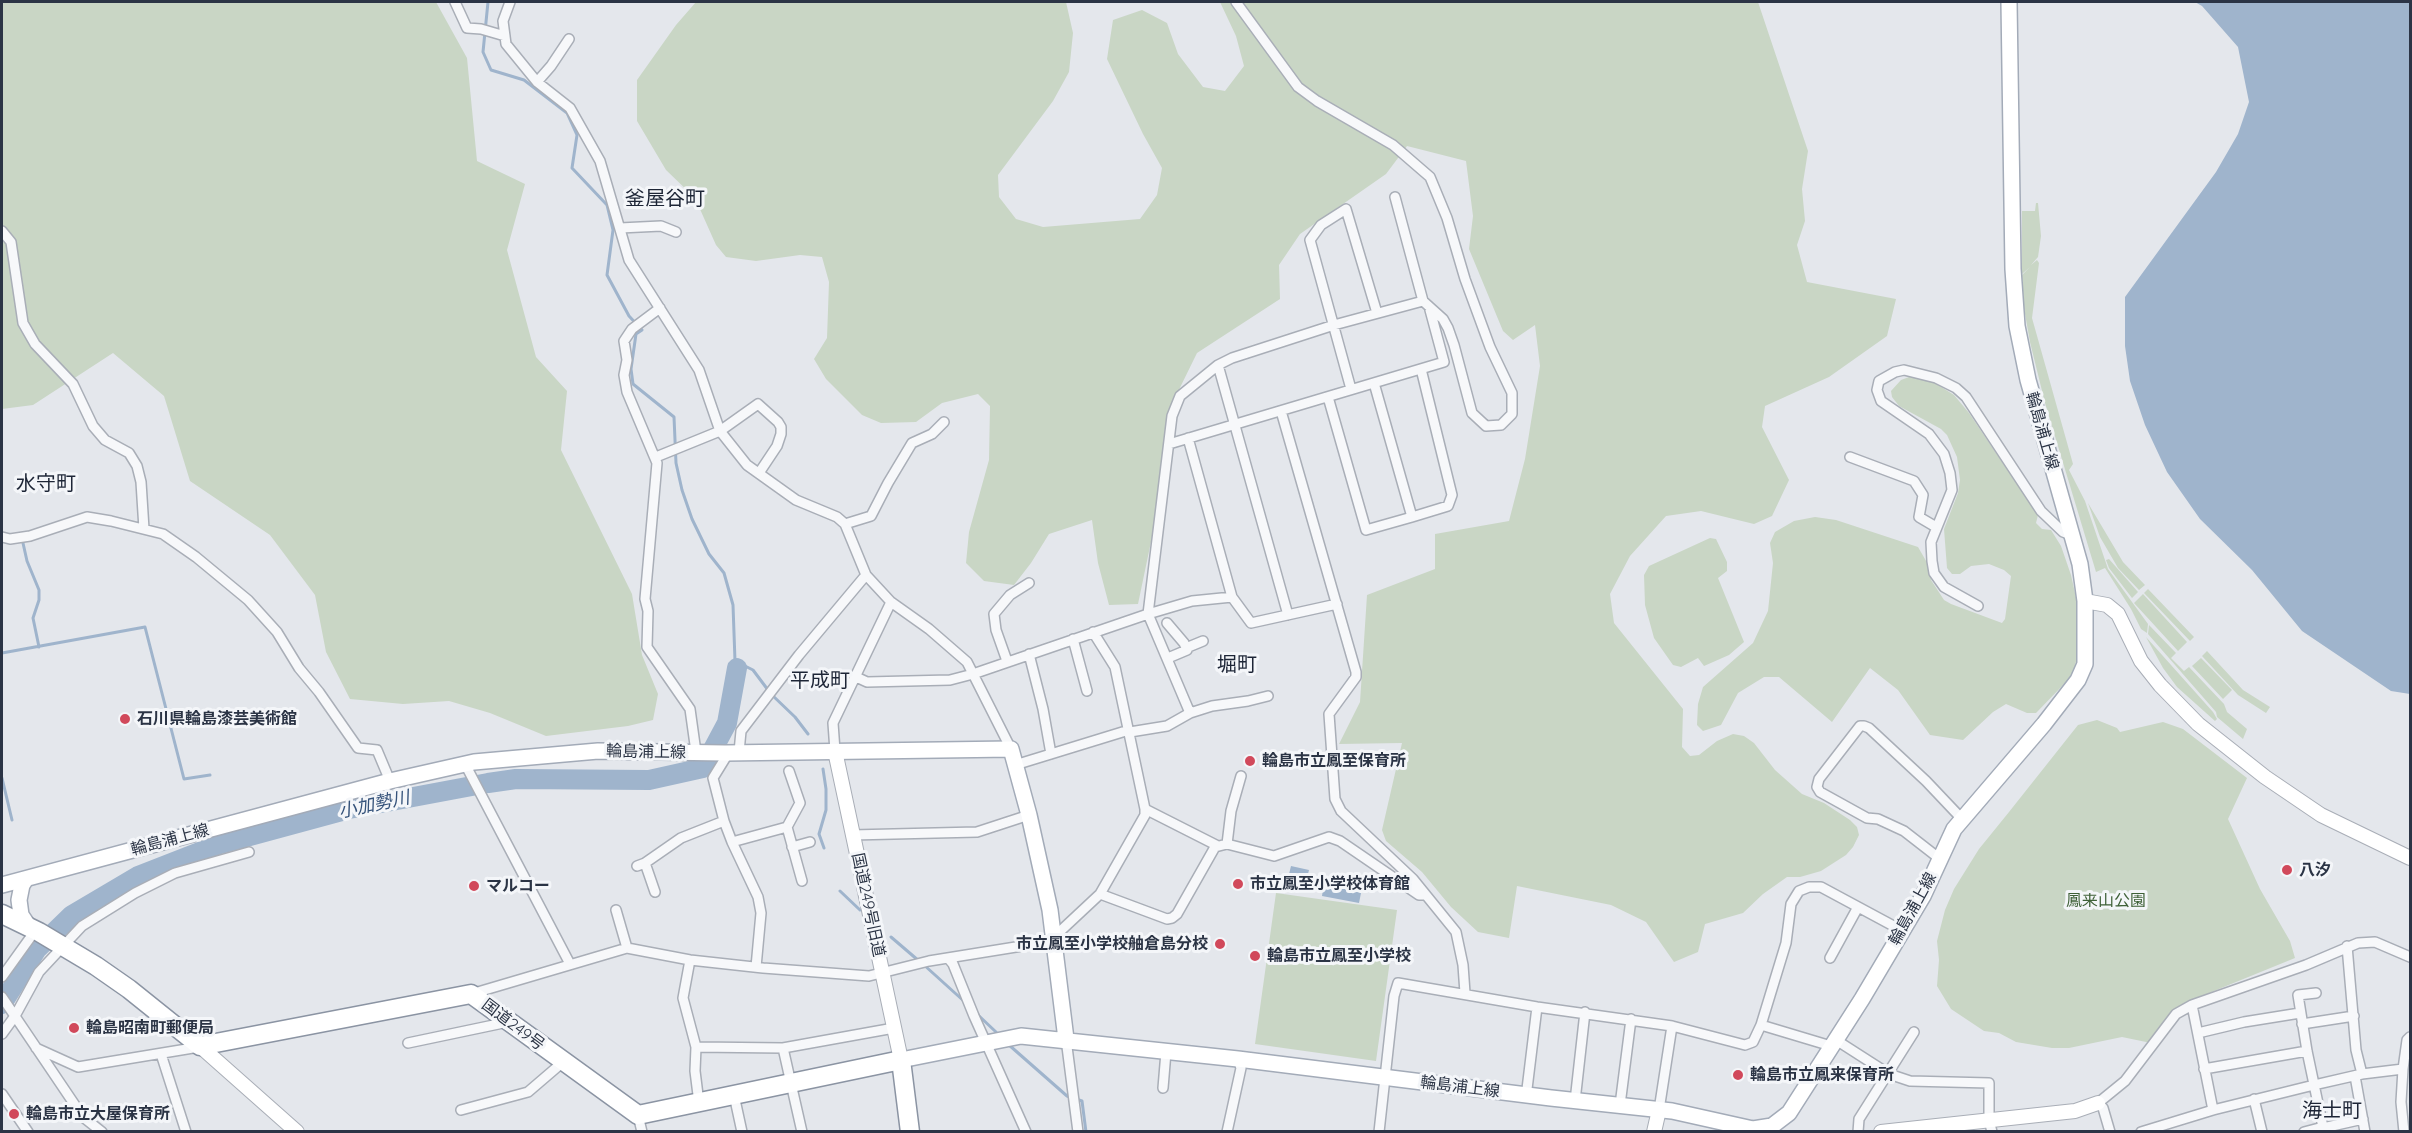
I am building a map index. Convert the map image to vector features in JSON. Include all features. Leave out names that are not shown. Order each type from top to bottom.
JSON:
[{"type":"highway","points":[[2,914],[62,945],[129,989],[200,1046]]},
{"type":"highway","name":"国道249号","points":[[200,1046],[471,994],[640,1123],[699,1102],[901,1060]]},
{"type":"highway","points":[[901,1060],[910,1131]]},
{"type":"main road","name":"輪島浦上線","points":[[901,1060],[1021,1036],[1238,1059],[1672,1111],[1753,1129],[1772,1130],[1789,1113],[1834,1043],[1923,896],[1945,845],[1962,819],[2044,724],[2078,680],[2086,656],[2085,601],[2080,564],[2028,380],[2016,318],[2011,196],[2009,2]]},
{"type":"main road","name":"輪島浦上線","points":[[2,885],[390,781],[468,769],[507,758],[598,751],[1011,749]]},
{"type":"main road","points":[[1011,749],[1045,883],[1066,1040]]},
{"type":"main road","points":[[26,879],[22,885],[19,900],[21,915],[34,930]]},
{"type":"street","points":[[455,2],[467,28],[481,29],[505,36]]},
{"type":"street","points":[[510,2],[503,21],[506,44],[537,82],[570,108],[588,139],[600,161],[629,260],[699,370],[720,431],[747,465],[795,500],[837,517],[845,524],[866,575],[891,602],[929,629],[967,662],[1011,749]]},
{"type":"street","points":[[1236,2],[1298,87],[1317,101],[1393,145],[1430,177],[1447,218],[1465,279],[1490,347],[1512,393],[1512,414],[1501,425],[1486,426],[1472,413],[1455,345],[1448,328],[1423,301],[1395,197]]},
{"type":"street","points":[[537,82],[556,68],[569,39]]},
{"type":"street","points":[[1351,389],[1310,240],[1320,225],[1346,209],[1377,313]]},
{"type":"street","points":[[620,228],[661,225],[676,232]]},
{"type":"street","points":[[2,231],[11,242],[23,323],[35,344],[73,384],[93,426],[105,440],[129,453],[137,466],[141,482],[144,529]]},
{"type":"street","points":[[1190,713],[1148,614],[1172,416],[1180,396],[1218,365],[1232,358],[1334,325],[1423,301]]},
{"type":"street","points":[[660,308],[632,329],[624,341],[627,360],[624,375],[627,392],[657,463],[645,599],[648,611],[647,647],[690,710],[696,752]]},
{"type":"street","points":[[1169,444],[1444,362],[1431,310]]},
{"type":"street","points":[[1218,365],[1288,615]]},
{"type":"street","points":[[1328,397],[1366,530],[1412,517],[1448,506],[1452,495],[1421,369]]},
{"type":"street","points":[[1978,606],[1952,593],[1934,573],[1930,550],[1936,527],[1952,490],[1949,465],[1929,434],[1881,401],[1877,390],[1879,381],[1904,370],[1936,378],[1956,388],[1966,397],[2041,511],[2063,532],[2071,535]]},
{"type":"street","points":[[1374,383],[1412,517]]},
{"type":"street","points":[[656,457],[720,431],[758,404],[778,422],[782,434],[759,473]]},
{"type":"street","points":[[1281,411],[1356,672],[1356,677],[1329,714],[1335,799],[1341,811],[1413,879],[1456,932],[1463,966],[1465,993]]},
{"type":"street","points":[[845,524],[871,516],[912,443],[932,434],[944,422]]},
{"type":"street","points":[[1188,438],[1232,597],[1251,623],[1337,604]]},
{"type":"street","points":[[1850,458],[1914,481],[1923,495],[1919,517],[1936,527]]},
{"type":"street","points":[[2,537],[10,539],[30,537],[87,517],[163,534],[196,557],[248,600],[277,632],[299,668],[319,692],[358,748],[377,750],[390,781]]},
{"type":"street","points":[[756,967],[762,913],[756,890],[724,821],[713,778],[731,752],[741,731],[765,699],[866,575]]},
{"type":"street","points":[[1007,661],[996,630],[994,614],[1010,595],[1029,583]]},
{"type":"street","points":[[854,676],[867,682],[950,680],[1148,614],[1192,602],[1232,597]]},
{"type":"street","points":[[2085,601],[2107,605],[2118,614],[2141,661],[2160,685],[2198,724],[2265,777],[2320,815],[2410,858]]},
{"type":"street","points":[[835,751],[833,723],[891,602]]},
{"type":"street","points":[[1167,623],[1186,648]]},
{"type":"street","points":[[471,994],[627,948],[690,960],[869,976],[929,961],[1054,939],[1100,894],[1145,815],[1130,731],[1115,667],[1092,632]]},
{"type":"street","points":[[1073,639],[1087,691]]},
{"type":"street","points":[[1168,658],[1203,642]]},
{"type":"street","points":[[1029,654],[1043,709],[1051,754]]},
{"type":"street","points":[[1015,765],[1130,731],[1167,726],[1190,713],[1212,706],[1268,696]]},
{"type":"street","points":[[1940,859],[1904,831],[1878,819],[1867,818],[1820,792],[1817,787],[1819,779],[1860,726],[1864,726],[1918,774],[1962,819]]},
{"type":"street","name":"国道249号旧道","points":[[835,751],[901,1060]]},
{"type":"street","points":[[468,769],[570,964]]},
{"type":"street","points":[[789,771],[800,803],[787,827],[802,881]]},
{"type":"street","points":[[1222,845],[1241,776]]},
{"type":"street","points":[[1145,809],[1222,845],[1274,856],[1322,838],[1334,838],[1419,895],[1426,895]]},
{"type":"street","points":[[852,835],[977,832],[1029,815]]},
{"type":"street","points":[[655,892],[641,865],[681,838],[724,821]]},
{"type":"street","points":[[732,842],[787,827]]},
{"type":"street","points":[[792,847],[810,842]]},
{"type":"street","points":[[1100,894],[1167,919],[1172,918],[1177,914],[1215,847],[1222,845]]},
{"type":"street","points":[[2,1034],[15,1016],[39,972],[82,926],[135,892],[175,873],[249,852]]},
{"type":"street","points":[[1379,1131],[1398,982],[1537,1007],[1672,1026],[1745,1045],[1753,1042],[1761,1025],[1785,943],[1794,897],[1801,890],[1815,886],[1901,930]]},
{"type":"street","points":[[1830,958],[1858,907]]},
{"type":"street","points":[[616,910],[627,948]]},
{"type":"street","points":[[2,977],[34,930]]},
{"type":"street","points":[[1881,1131],[1990,1126],[2075,1111],[2098,1103],[2125,1081],[2176,1014],[2192,1005],[2306,965],[2358,943],[2375,942],[2410,957]]},
{"type":"street","points":[[2347,946],[2365,1131]]},
{"type":"street","points":[[948,958],[953,964],[1026,1131]]},
{"type":"street","points":[[690,960],[683,998],[696,1047],[695,1071],[699,1102]]},
{"type":"street","points":[[2316,993],[2298,995],[2323,1129]]},
{"type":"street","points":[[2,997],[84,1117],[102,1131]]},
{"type":"street","points":[[2192,1005],[2212,1110]]},
{"type":"street","points":[[1524,1094],[1527,1089],[1537,1007]]},
{"type":"street","points":[[1575,1101],[1585,1012]]},
{"type":"street","points":[[2198,1033],[2244,1022],[2300,1013]]},
{"type":"street","points":[[2302,1024],[2354,1017]]},
{"type":"street","points":[[1620,1105],[1631,1019]]},
{"type":"street","points":[[408,1043],[508,1022]]},
{"type":"street","points":[[1761,1025],[1834,1043],[1889,1074],[1914,1082],[1989,1083],[1990,1126]]},
{"type":"street","points":[[1654,1131],[1672,1026]]},
{"type":"street","points":[[696,1047],[783,1048],[894,1028]]},
{"type":"street","points":[[1858,1131],[1859,1119],[1884,1076],[1889,1074],[1914,1032]]},
{"type":"street","points":[[2404,1131],[2406,1102],[2403,1070],[2410,1037]]},
{"type":"street","points":[[1066,1040],[1078,1131]]},
{"type":"street","points":[[36,1048],[78,1067],[200,1046],[297,1131]]},
{"type":"street","points":[[783,1048],[802,1131]]},
{"type":"street","points":[[2204,1068],[2307,1051]]},
{"type":"street","points":[[1163,1088],[1166,1052]]},
{"type":"street","points":[[161,1054],[186,1131]]},
{"type":"street","points":[[1227,1131],[1241,1068],[1238,1059]]},
{"type":"street","points":[[461,1110],[528,1092],[563,1062]]},
{"type":"street","points":[[2141,1131],[2212,1110],[2314,1085],[2358,1075],[2403,1070]]},
{"type":"street","points":[[2,1094],[28,1131]]},
{"type":"street","points":[[734,1095],[742,1131]]},
{"type":"street","points":[[2254,1099],[2262,1131]]},
{"type":"street","points":[[2098,1103],[2103,1108],[2110,1131]]},
{"type":"street","points":[[2304,1131],[2323,1129],[2363,1119]]},
{"type":"green space","points":[[2,2],[436,2],[467,58],[477,161],[525,184],[507,250],[536,357],[567,391],[561,450],[632,594],[642,655],[658,694],[653,720],[628,726],[546,736],[490,713],[449,701],[403,704],[350,699],[326,652],[315,595],[270,535],[190,481],[164,396],[113,353],[33,405],[2,409]]},
{"type":"green space","points":[[696,2],[1066,2],[1073,33],[1069,72],[1053,101],[998,175],[999,197],[1016,219],[1043,227],[1140,219],[1157,195],[1162,168],[1107,59],[1113,20],[1142,10],[1167,23],[1178,54],[1203,87],[1225,91],[1244,66],[1236,36],[1220,2],[1758,2],[1808,151],[1802,189],[1805,221],[1797,245],[1807,282],[1896,299],[1887,336],[1829,377],[1765,406],[1762,427],[1789,480],[1772,516],[1754,524],[1701,511],[1666,516],[1630,556],[1610,594],[1614,623],[1683,709],[1682,747],[1690,756],[1699,755],[1717,741],[1733,734],[1744,736],[1754,743],[1775,770],[1802,794],[1824,803],[1857,827],[1859,835],[1853,847],[1846,855],[1821,871],[1800,877],[1787,877],[1763,894],[1743,913],[1705,924],[1698,952],[1674,962],[1646,922],[1611,905],[1517,886],[1509,938],[1478,932],[1451,907],[1422,872],[1386,841],[1382,830],[1402,743],[1339,744],[1360,702],[1367,595],[1435,569],[1435,534],[1509,521],[1525,459],[1540,366],[1535,325],[1513,340],[1503,331],[1469,249],[1473,216],[1466,161],[1407,146],[1386,174],[1300,234],[1279,265],[1280,299],[1197,353],[1169,410],[1157,513],[1138,604],[1109,605],[1098,563],[1092,520],[1049,534],[1014,585],[984,581],[966,563],[969,532],[989,460],[990,406],[978,394],[942,403],[916,422],[881,423],[862,415],[826,379],[814,359],[827,338],[829,282],[822,257],[800,255],[756,261],[726,257],[716,245],[695,198],[666,170],[637,121],[637,80],[676,25]]},
{"type":"green space","points":[[2036,203],[2038,203],[2041,236],[2038,257],[2031,265],[2037,260],[2039,263],[2032,318],[2073,464],[2069,470],[2085,501],[2108,569],[2148,624],[2147,633],[2141,629],[2105,568],[2096,572],[2045,403],[2030,342],[2024,308],[2022,275],[2030,267],[2022,274],[2022,211],[2035,211]]},
{"type":"green space","points":[[1909,377],[1930,380],[1954,395],[1969,413],[2038,515],[2036,523],[2042,529],[2051,530],[2061,546],[2071,575],[2079,611],[2078,653],[2074,670],[2067,681],[2036,713],[2027,713],[2006,704],[1993,712],[1963,740],[1930,735],[1898,690],[1870,668],[1832,722],[1779,677],[1764,677],[1738,693],[1721,725],[1703,731],[1697,725],[1698,704],[1703,687],[1753,643],[1768,611],[1773,563],[1770,543],[1775,532],[1794,521],[1815,517],[1836,520],[1918,547],[1929,566],[1931,580],[1944,600],[2002,623],[2005,619],[2011,576],[2004,570],[1989,564],[1971,566],[1960,574],[1952,574],[1947,568],[1944,529],[1958,493],[1960,480],[1957,457],[1947,435],[1941,429],[1899,406],[1892,397],[1891,391],[1901,380]]},
{"type":"green space","points":[[2088,503],[2123,562],[2145,585],[2139,590],[2118,568],[2100,537]]},
{"type":"green space","points":[[1710,538],[1716,539],[1727,562],[1727,571],[1718,578],[1744,642],[1729,655],[1704,666],[1698,658],[1681,667],[1673,665],[1654,638],[1645,605],[1644,575],[1649,566]]},
{"type":"green space","points":[[2109,559],[2138,592],[2132,598],[2109,568],[2106,560]]},
{"type":"green space","points":[[2148,589],[2194,637],[2190,641],[2144,593]]},
{"type":"green space","points":[[2143,594],[2187,642],[2178,651],[2134,603]]},
{"type":"green space","points":[[2149,625],[2176,653],[2171,658],[2184,671],[2189,667],[2224,704],[2227,712],[2247,729],[2243,739],[2217,717],[2216,712],[2148,634]]},
{"type":"green space","points":[[2146,637],[2213,712],[2217,719],[2215,721],[2177,687],[2163,668]]},
{"type":"green space","points":[[2207,651],[2243,690],[2270,707],[2266,713],[2238,695],[2202,656]]},
{"type":"green space","points":[[2201,658],[2232,690],[2223,699],[2192,666]]},
{"type":"green space","name":"鳳来山公園","points":[[2097,720],[2117,728],[2120,732],[2163,722],[2183,729],[2247,778],[2228,819],[2260,889],[2290,941],[2295,958],[2209,993],[2175,1012],[2151,1043],[2122,1037],[2069,1048],[2052,1048],[2016,1042],[1999,1033],[1984,1031],[1951,1009],[1937,986],[1939,960],[1937,941],[1945,910],[1954,889],[1979,849],[2078,725]]},
{"type":"green space","points":[[1276,893],[1397,910],[1376,1061],[1255,1044]]},
{"type":"water","points":[[2195,2],[2410,2],[2410,694],[2391,691],[2302,631],[2252,570],[2200,519],[2167,472],[2145,425],[2130,381],[2125,346],[2125,297],[2216,172],[2238,134],[2249,102],[2238,47],[2202,6]]},
{"type":"water","points":[[1291,866],[1309,870],[1306,882],[1288,878]]},
{"type":"water","points":[[1325,876],[1363,883],[1359,903],[1322,896]]},
{"type":"waterway","points":[[488,2],[483,52],[491,70],[524,80],[567,113],[577,135],[572,168],[607,205],[613,230],[607,275],[629,316],[642,330],[636,334],[631,369],[633,384],[674,417],[676,463],[682,490],[692,519],[709,554],[724,573],[733,605],[737,668],[743,665],[753,670],[768,690]]},
{"type":"waterway","points":[[23,543],[27,561],[39,590],[39,600],[33,618],[39,647]]},
{"type":"waterway","points":[[2,653],[145,627],[184,779],[210,775]]},
{"type":"waterway","name":"小加勢川","points":[[2,1004],[37,949],[72,915],[138,876],[220,844],[349,809],[488,783],[516,779],[649,780],[703,768],[727,723],[737,668]]},
{"type":"waterway","points":[[772,695],[795,717],[808,734]]},
{"type":"waterway","points":[[823,769],[826,810],[819,834],[824,848]]},
{"type":"waterway","points":[[2,778],[12,820]]},
{"type":"waterway","points":[[840,891],[860,910]]},
{"type":"waterway","points":[[891,937],[919,961]]},
{"type":"waterway","points":[[924,965],[966,1003]]},
{"type":"waterway","points":[[977,1014],[996,1032]]},
{"type":"waterway","points":[[1009,1045],[1067,1096],[1082,1101],[1086,1132]]},
{"type":"place","name":"石川県輪島漆芸美術館","points":[[125,719]]},
{"type":"place","name":"輪島市立鳳至保育所","points":[[1250,761]]},
{"type":"place","name":"八汐","points":[[2287,870]]},
{"type":"place","name":"市立鳳至小学校体育館","points":[[1238,884]]},
{"type":"place","name":"マルコー","points":[[474,886]]},
{"type":"place","name":"市立鳳至小学校舳倉島分校","points":[[1220,944]]},
{"type":"place","name":"輪島市立鳳至小学校","points":[[1255,956]]},
{"type":"place","name":"輪島昭南町郵便局","points":[[74,1028]]},
{"type":"place","name":"輪島市立鳳来保育所","points":[[1738,1075]]},
{"type":"place","name":"輪島市立大屋保育所","points":[[14,1114]]},
{"type":"district","name":"釜屋谷町","points":[[665,199]]},
{"type":"district","name":"水守町","points":[[46,484]]},
{"type":"district","name":"堀町","points":[[1237,665]]},
{"type":"district","name":"平成町","points":[[820,681]]},
{"type":"district","name":"海士町","points":[[2332,1111]]}]
